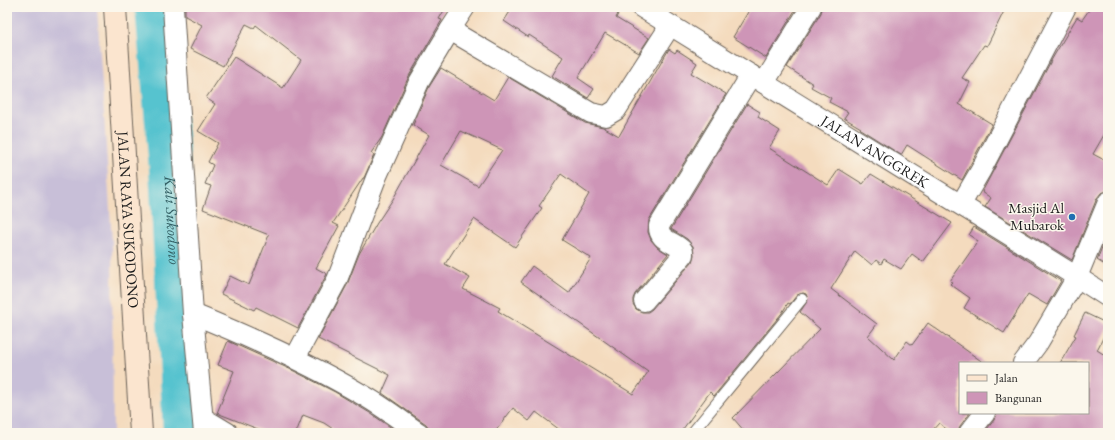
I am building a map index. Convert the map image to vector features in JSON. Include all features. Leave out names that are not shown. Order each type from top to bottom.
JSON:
[{"type":"main road","name":"JALAN RAYA SUKODONO","points":[[115,7],[142,433]]},
{"type":"street","points":[[172,7],[193,314],[204,426],[228,433]]},
{"type":"street","points":[[295,358],[337,280],[376,178],[419,82],[465,7]]},
{"type":"street","name":"JALAN ANGGREK","points":[[641,7],[961,204],[1108,297]]},
{"type":"street","points":[[644,301],[683,255],[683,251],[679,247],[661,236],[659,226],[757,79],[811,7]]},
{"type":"street","points":[[961,204],[981,170],[1066,7]]},
{"type":"street","points":[[450,30],[591,113],[606,116],[616,110],[670,26]]},
{"type":"street","points":[[1024,362],[1038,343],[1078,277],[1108,203]]},
{"type":"street","points":[[193,314],[252,337],[295,358],[361,394],[419,433]]},
{"type":"street","points":[[969,433],[984,414]]},
{"type":"lane","points":[[692,433],[802,299]]},
{"type":"shaded area","points":[[7,7],[97,7],[112,241],[113,433],[7,433]]},
{"type":"building","points":[[185,7],[446,7],[439,19],[442,20],[409,76],[382,137],[371,153],[374,155],[364,178],[333,223],[339,226],[316,268],[327,274],[298,328],[256,307],[254,310],[221,294],[230,276],[249,285],[269,235],[203,209],[211,186],[205,184],[213,165],[208,162],[218,143],[198,131],[215,104],[206,98],[234,57],[283,88],[301,60],[256,25],[254,28],[246,24],[223,66],[190,49],[202,25],[185,16]]},
{"type":"building","points":[[513,7],[606,7],[618,14],[616,18],[649,38],[639,53],[605,33],[578,78],[594,89],[588,98],[552,76],[563,57],[504,21]]},
{"type":"building","points":[[751,7],[797,7],[766,58],[733,37]]},
{"type":"building","points":[[822,7],[1006,7],[987,46],[984,45],[962,78],[970,82],[959,104],[992,124],[962,180],[907,145],[901,155],[860,129],[861,128],[844,118],[848,112],[829,102],[831,98],[811,87],[813,84],[787,67],[821,13]]},
{"type":"building","points":[[1091,7],[1108,7],[1108,128],[1093,154],[1108,162],[1108,191],[1101,193],[1097,198],[1072,260],[985,207],[991,198],[982,192],[1052,59],[1077,17],[1082,20]]},
{"type":"building","points":[[669,49],[675,53],[677,50],[697,63],[691,73],[726,94],[649,220],[648,232],[651,240],[657,247],[668,254],[635,294],[633,304],[636,309],[642,312],[648,312],[652,309],[692,262],[694,255],[693,246],[687,239],[671,229],[747,104],[760,112],[758,117],[780,131],[769,148],[828,185],[839,169],[863,184],[871,174],[952,223],[923,262],[912,254],[901,269],[884,259],[881,264],[876,260],[872,265],[855,251],[831,289],[877,324],[868,336],[894,360],[907,341],[912,345],[928,323],[983,362],[959,362],[959,414],[969,414],[960,426],[958,433],[951,433],[939,423],[930,433],[746,433],[733,418],[820,329],[800,312],[808,300],[806,294],[803,293],[797,295],[790,304],[788,303],[782,313],[714,396],[710,392],[680,433],[564,433],[536,412],[529,421],[513,408],[494,433],[430,433],[426,424],[382,393],[390,375],[318,339],[347,285],[359,254],[393,199],[429,135],[413,125],[429,87],[441,68],[494,100],[508,77],[585,123],[603,127],[619,136]],"holes":[[[461,131],[502,150],[478,186],[441,165]],[[561,174],[589,194],[562,240],[591,258],[569,293],[532,266],[521,282],[648,372],[633,394],[498,311],[500,308],[463,289],[470,278],[445,264],[474,219],[515,247],[542,208],[539,206]]]},
{"type":"building","points":[[974,227],[1061,281],[1047,305],[1028,294],[1004,333],[964,308],[970,298],[950,284],[952,282],[950,281],[978,241],[969,235]]},
{"type":"building","points":[[1108,232],[1108,267],[1097,260]]},
{"type":"building","points":[[1085,313],[1108,324],[1108,328],[1097,350],[1108,357],[1108,433],[984,433],[994,420],[996,414],[1089,414],[1089,362],[1061,362],[1076,336],[1074,335]]},
{"type":"building","points":[[228,341],[294,371],[335,392],[399,433],[339,433],[324,423],[303,415],[296,433],[268,433],[217,413],[234,371],[218,365]]},
{"type":"waterway","name":"Kali Sukodono","points":[[156,7],[170,169],[184,433]]},
{"type":"place","name":"Masjid Al Mubarok","points":[[1072,217]]}]
